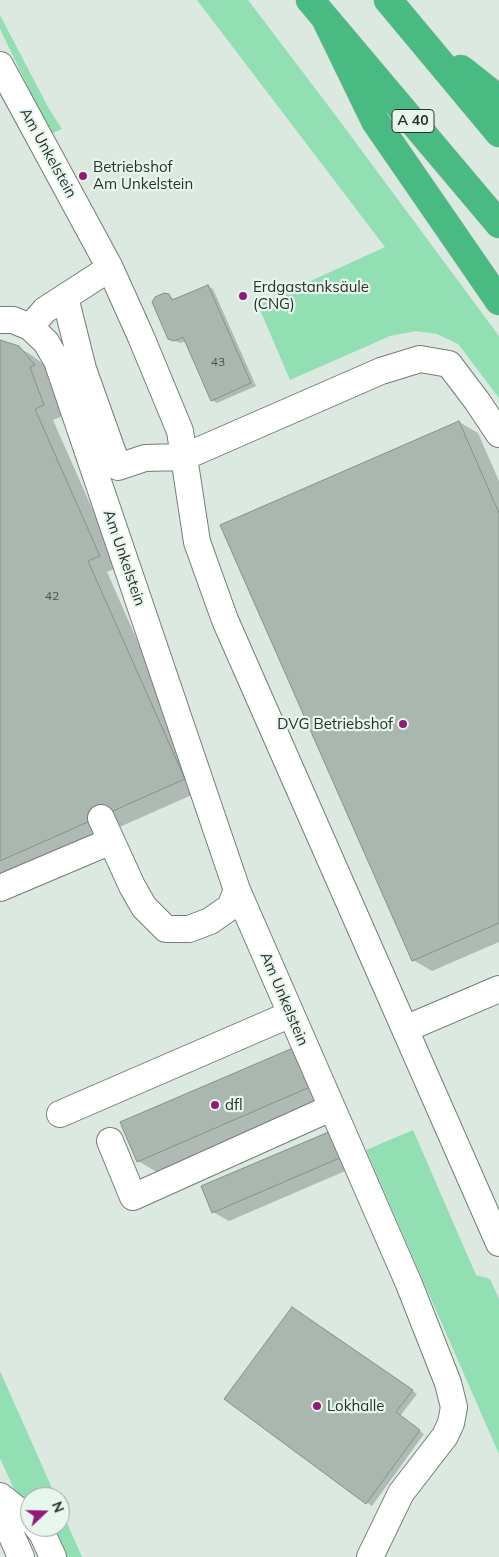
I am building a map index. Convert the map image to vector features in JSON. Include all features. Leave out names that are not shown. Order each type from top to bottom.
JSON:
[{"type":"highway","points":[[388,0],[499,134]]},
{"type":"highway","points":[[318,9],[376,121],[499,301]]},
{"type":"highway","name":"A 40","points":[[318,9],[499,224]]},
{"type":"highway","points":[[417,34],[499,99]]},
{"type":"street","name":"Am Unkelstein","points":[[0,65],[110,268],[141,337],[180,431],[197,542],[226,620],[499,1243]]},
{"type":"street","points":[[0,320],[13,320],[30,327],[45,310],[110,268]]},
{"type":"street","points":[[65,297],[83,369],[118,467],[145,458],[184,457],[381,371],[420,359],[449,364],[499,434]]},
{"type":"street","name":"Am Unkelstein","points":[[30,327],[46,342],[57,361],[238,890],[409,1284],[448,1383],[454,1408],[451,1423],[445,1436],[401,1494],[370,1557]]},
{"type":"street","points":[[0,888],[106,829],[144,907],[166,929],[189,929],[210,921],[230,907],[238,890]]},
{"type":"street","points":[[405,1029],[499,988]]},
{"type":"street","points":[[60,1114],[291,1014]]},
{"type":"street","points":[[110,1141],[133,1196],[332,1108]]},
{"type":"street","points":[[0,1496],[20,1512]]},
{"type":"street","points":[[0,1509],[21,1557]]},
{"type":"street","points":[[44,1537],[53,1557]]},
{"type":"green space","points":[[197,0],[248,0],[499,336],[499,398],[458,344],[437,334],[416,331],[390,336],[290,380],[258,305],[385,247]]},
{"type":"green space","points":[[0,15],[49,109],[62,129],[53,133],[38,108],[0,29]]},
{"type":"green space","points":[[413,1130],[476,1275],[490,1279],[499,1299],[499,1454],[366,1150]]},
{"type":"green space","points":[[0,1371],[52,1487],[20,1487],[20,1495],[14,1489],[0,1458]]},
{"type":"green space","points":[[70,1530],[82,1557],[64,1557],[55,1537],[70,1537]]},
{"type":"building","points":[[208,285],[251,383],[211,401],[183,337],[174,341],[168,339],[152,302],[155,297],[164,293],[169,294],[172,300]]},
{"type":"building","points":[[0,340],[19,346],[35,365],[30,367],[44,405],[35,409],[100,556],[88,561],[185,779],[0,861]]},
{"type":"building","name":"DVG Betriebshof","points":[[459,421],[499,513],[499,923],[412,961],[220,525]]},
{"type":"building","name":"dfl","points":[[293,1048],[310,1087],[137,1162],[120,1122]]},
{"type":"building","points":[[331,1131],[342,1157],[212,1213],[201,1186]]},
{"type":"building","name":"Lokhalle","points":[[292,1307],[413,1390],[396,1412],[420,1430],[366,1504],[224,1399]]},
{"type":"place","name":"Betriebshof Am Unkelstein","points":[[83,176]]},
{"type":"place","name":"Erdgastanksäule (CNG)","points":[[243,296]]},
{"type":"place","name":"DVG Betriebshof","points":[[403,724]]},
{"type":"place","name":"dfl","points":[[215,1105]]},
{"type":"place","name":"Lokhalle","points":[[317,1406]]}]
